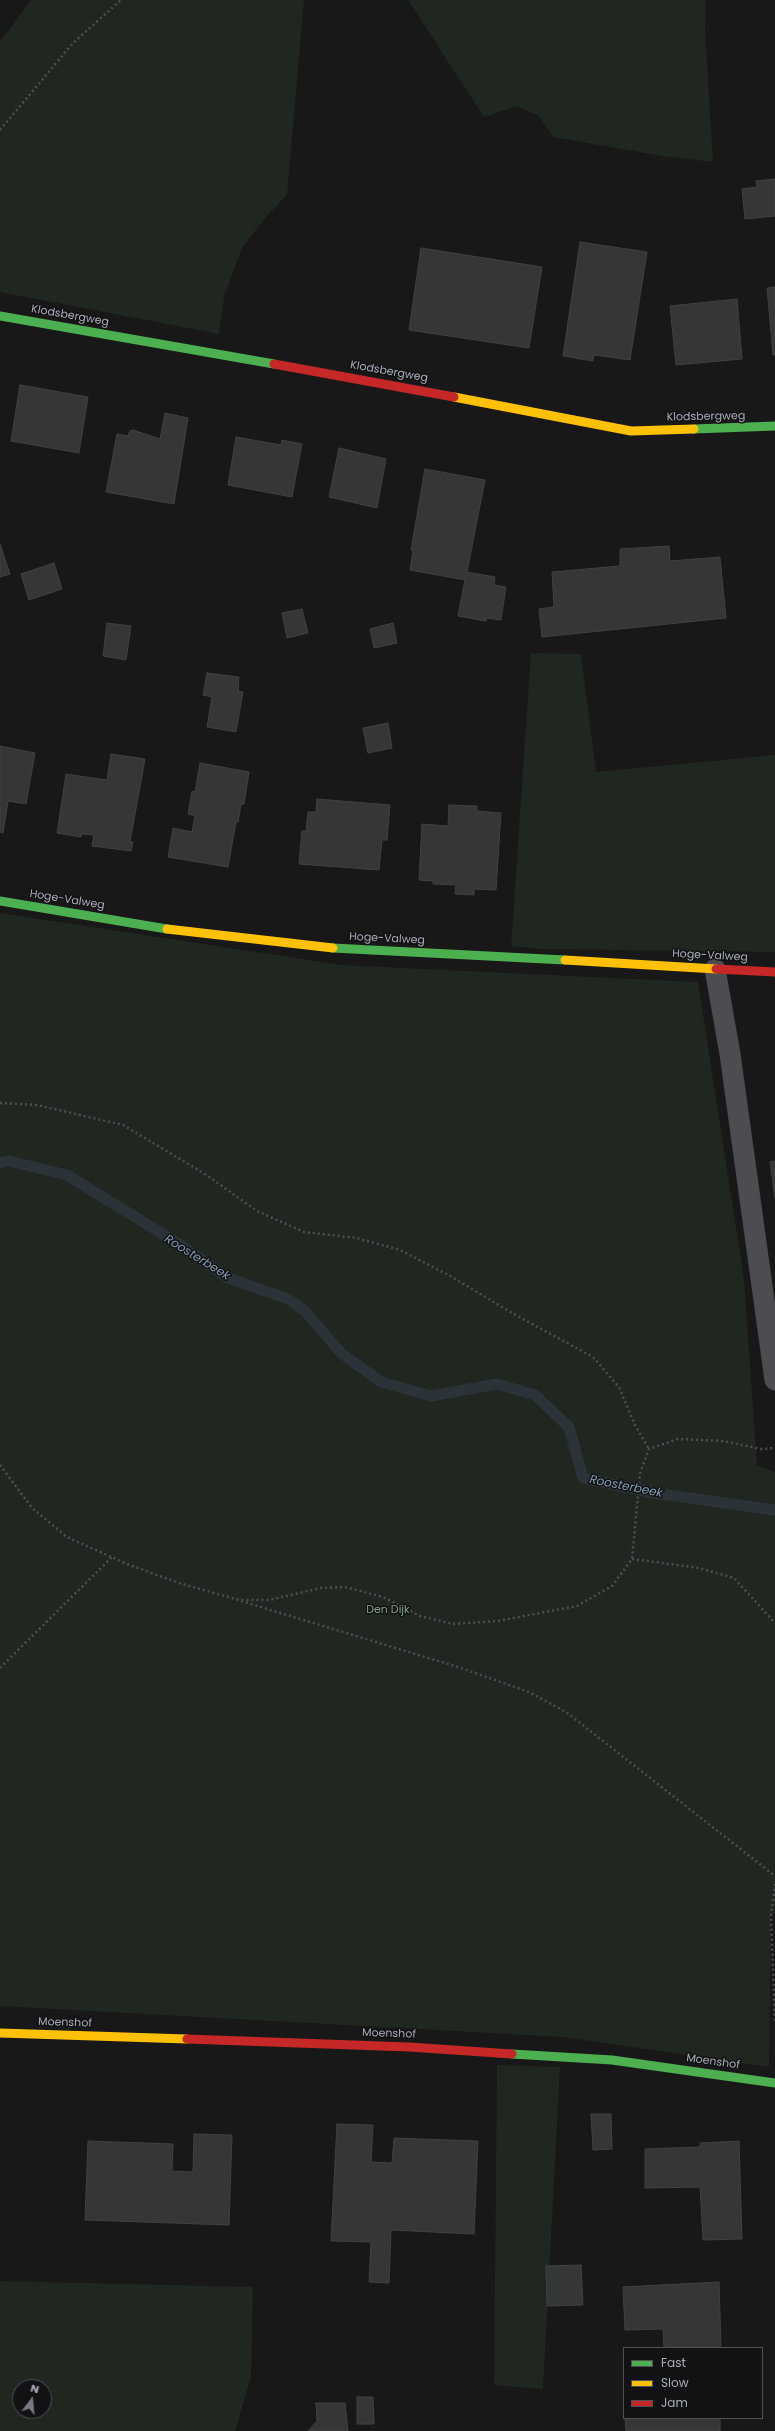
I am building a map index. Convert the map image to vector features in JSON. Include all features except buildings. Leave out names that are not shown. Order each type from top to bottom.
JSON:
[{"type":"street","name":"Klodsbergweg","points":[[0,316],[420,390],[630,431],[775,426]]},
{"type":"street","name":"Hoge-Valweg","points":[[0,901],[181,931],[321,947],[775,972]]},
{"type":"street","name":"Moenshof","points":[[0,2033],[440,2049],[612,2060],[775,2083]]},
{"type":"lane","points":[[715,969],[730,1054],[775,1380]]},
{"type":"path","points":[[0,130],[73,43],[121,0]]},
{"type":"path","points":[[0,1103],[37,1105],[123,1125],[205,1174],[257,1211],[304,1232],[356,1238],[400,1250],[593,1357],[619,1387],[636,1425],[649,1449],[640,1473],[635,1512],[632,1559],[612,1586],[576,1606],[498,1621],[452,1624],[420,1616],[383,1597],[345,1587],[321,1588],[269,1600],[239,1600]]},
{"type":"path","points":[[649,1449],[678,1439],[723,1441],[761,1449],[775,1448]]},
{"type":"path","points":[[0,1465],[32,1508],[49,1523],[67,1537],[112,1557],[179,1583],[458,1667],[529,1692],[566,1712],[775,1876]]},
{"type":"path","points":[[0,1668],[112,1557]]},
{"type":"path","points":[[632,1559],[699,1568],[734,1578],[775,1623]]},
{"type":"path","points":[[775,1884],[771,1914],[775,2023]]},
{"type":"green space","points":[[31,0],[304,0],[287,195],[265,218],[242,248],[224,297],[219,334],[0,292],[0,42]]},
{"type":"green space","points":[[408,0],[706,0],[705,29],[713,162],[662,156],[553,137],[539,116],[517,106],[484,117]]},
{"type":"green space","points":[[531,653],[581,654],[596,772],[775,755],[775,952],[540,949],[511,946]]},
{"type":"green space","name":"Den Dijk","points":[[0,913],[342,965],[698,982],[744,1279],[757,1465],[775,1472],[775,1913],[771,1914],[769,2067],[563,2037],[0,2006]]},
{"type":"green space","points":[[497,2065],[560,2067],[543,2389],[494,2385]]},
{"type":"green space","points":[[0,2281],[253,2287],[251,2377],[235,2431],[0,2431]]},
{"type":"waterway","name":"Roosterbeek","points":[[0,1163],[9,1161],[67,1175],[179,1244],[228,1278],[288,1299],[305,1311],[341,1353],[381,1382],[431,1396],[497,1384],[535,1395],[569,1427],[583,1478],[654,1493],[775,1510]]},
{"type":"traffic: fast","points":[[0,316],[274,364]]},
{"type":"traffic: fast","points":[[694,429],[775,426]]},
{"type":"traffic: fast","points":[[0,901],[167,929]]},
{"type":"traffic: fast","points":[[333,948],[565,960]]},
{"type":"traffic: fast","points":[[512,2054],[612,2060],[775,2083]]},
{"type":"traffic: slow","points":[[454,397],[631,431],[694,429]]},
{"type":"traffic: slow","points":[[167,929],[333,948]]},
{"type":"traffic: slow","points":[[565,960],[716,969]]},
{"type":"traffic: slow","points":[[0,2033],[187,2039]]},
{"type":"traffic: jam","points":[[274,364],[454,397]]},
{"type":"traffic: jam","points":[[716,969],[775,972]]},
{"type":"traffic: jam","points":[[187,2039],[409,2047],[512,2054]]}]
